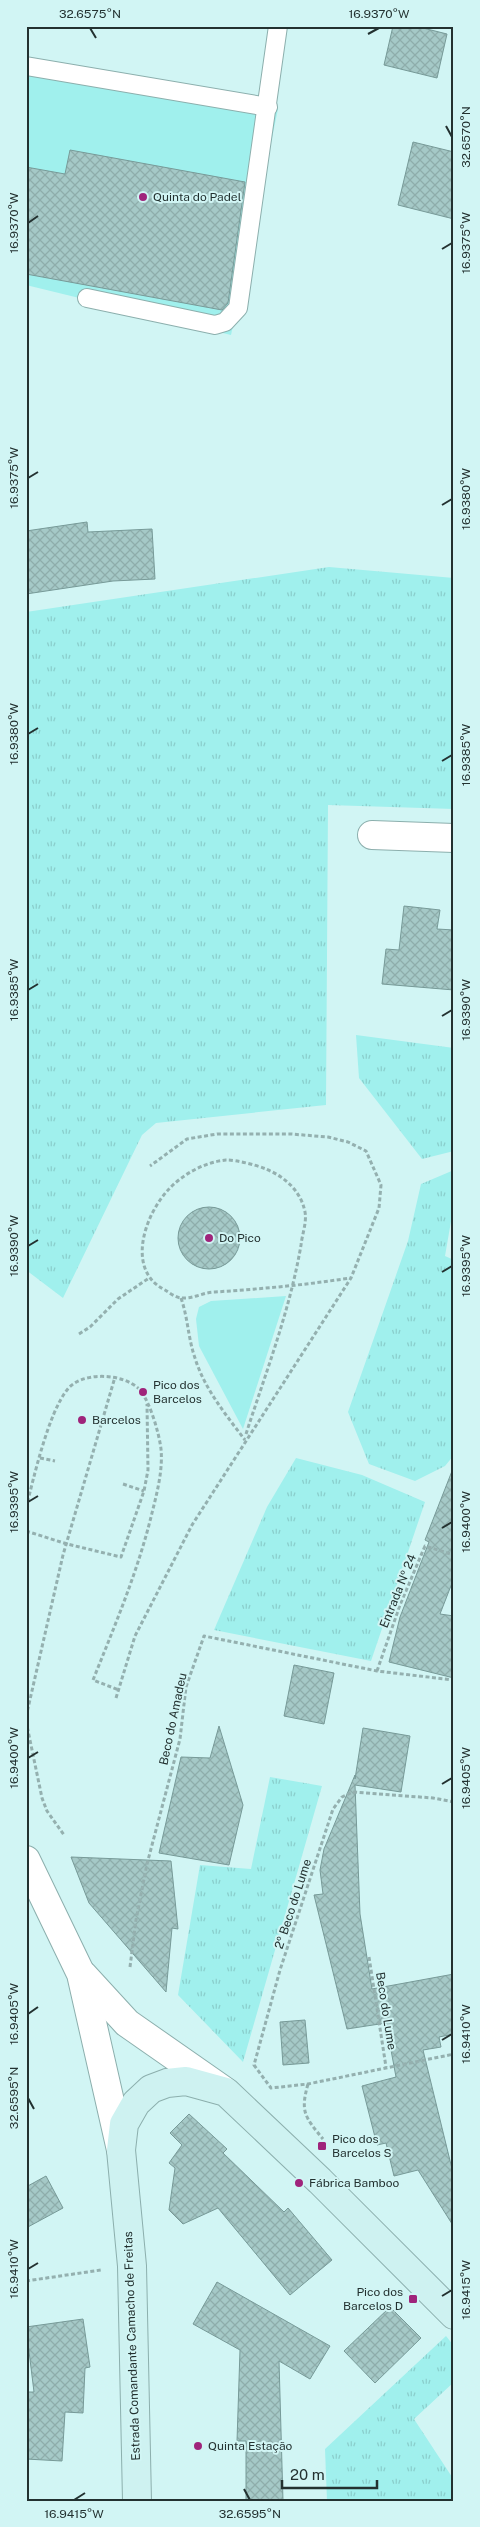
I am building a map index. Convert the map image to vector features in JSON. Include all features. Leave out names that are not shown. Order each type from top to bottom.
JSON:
[{"type":"main road","name":"Estrada Comandante Camacho de Freitas","points":[[137,2501],[132,2266],[121,2150],[124,2124],[136,2104],[151,2089],[167,2083],[186,2081],[226,2092],[320,2181],[454,2315]]},
{"type":"street","points":[[372,835],[454,838]]},
{"type":"street","points":[[26,1860],[82,1974],[121,2150]]},
{"type":"street","points":[[82,1974],[127,2023],[226,2092]]},
{"type":"lane","points":[[87,298],[215,325],[225,322],[238,308],[278,26]]},
{"type":"lane","points":[[26,66],[268,107]]},
{"type":"path","points":[[116,1698],[135,1636],[169,1574],[192,1525],[244,1440],[351,1278],[378,1208],[381,1185],[366,1151],[348,1142],[328,1137],[291,1134],[217,1134],[187,1139],[150,1166]]},
{"type":"path","points":[[244,1440],[294,1286],[306,1214],[301,1197],[287,1181],[274,1172],[262,1167],[226,1160],[206,1165],[186,1174],[160,1201],[150,1219],[141,1257],[149,1278],[160,1287],[181,1298],[213,1292],[239,1292],[278,1286],[294,1286],[351,1278]]},
{"type":"path","points":[[79,1334],[90,1327],[118,1300],[149,1278]]},
{"type":"path","points":[[181,1298],[195,1358],[214,1397],[244,1440]]},
{"type":"path","points":[[26,1508],[57,1406],[68,1388],[91,1376],[115,1376],[139,1389],[151,1409],[161,1449],[158,1489],[142,1556],[93,1680],[119,1690]]},
{"type":"path","points":[[64,1835],[47,1811],[42,1798],[26,1719],[63,1555],[115,1376]]},
{"type":"path","points":[[26,1530],[67,1544],[122,1557],[144,1490],[148,1470],[147,1403]]},
{"type":"path","points":[[40,1458],[55,1462]]},
{"type":"path","points":[[124,1484],[144,1490]]},
{"type":"path","name":"Entrada Nº 24","points":[[377,1671],[400,1605],[425,1546],[454,1555]]},
{"type":"path","name":"Beco do Amadeu","points":[[130,1967],[136,1920],[147,1864],[180,1738],[186,1687],[204,1636],[377,1671],[454,1680]]},
{"type":"path","name":"2º Beco do Lume","points":[[308,2084],[271,2088],[254,2065],[280,1970],[333,1809],[342,1797],[353,1792],[433,1798],[454,1802]]},
{"type":"path","name":"Beco do Lume","points":[[369,1957],[386,2068]]},
{"type":"path","name":"Beco do Lume","points":[[308,2084],[454,2054]]},
{"type":"path","points":[[308,2084],[302,2103],[310,2123],[326,2144]]},
{"type":"path","points":[[26,2281],[107,2270]]},
{"type":"green space","name":"Quinta do Padel","points":[[26,68],[278,109],[231,335],[26,285]]},
{"type":"green space","points":[[329,567],[454,578],[454,809],[328,805],[326,1105],[156,1123],[142,1135],[63,1298],[26,1270],[26,612]]},
{"type":"green space","points":[[356,1035],[454,1048],[454,1151],[422,1159],[359,1078]]},
{"type":"green space","points":[[454,1170],[454,1204],[445,1256],[454,1260],[454,1455],[445,1466],[415,1481],[369,1464],[348,1412],[408,1241],[421,1184]]},
{"type":"green space","points":[[286,1296],[243,1429],[199,1346],[196,1319],[199,1307],[211,1301]]},
{"type":"green space","points":[[296,1458],[362,1475],[425,1502],[371,1661],[214,1630],[267,1507]]},
{"type":"green space","points":[[270,1777],[322,1786],[243,2062],[178,1995],[200,1865],[251,1869]]},
{"type":"green space","points":[[446,2336],[454,2346],[454,2382],[414,2419],[454,2480],[454,2501],[327,2501],[325,2449]]},
{"type":"building","points":[[393,26],[415,26],[447,34],[437,78],[384,65]]},
{"type":"building","points":[[413,142],[454,152],[454,219],[398,205]]},
{"type":"building","points":[[70,150],[245,182],[228,303],[222,310],[26,274],[26,167],[65,174]]},
{"type":"building","points":[[87,522],[88,532],[152,529],[155,579],[113,581],[26,594],[26,531]]},
{"type":"building","points":[[404,906],[440,910],[437,929],[454,930],[454,990],[382,984],[386,949],[399,950]]},
{"type":"building","name":"Do Pico","points":[[209,1207],[221,1210],[231,1216],[237,1226],[240,1238],[237,1250],[231,1260],[221,1266],[209,1269],[197,1266],[187,1260],[181,1250],[178,1238],[181,1226],[187,1216],[197,1210]]},
{"type":"building","points":[[452,1471],[454,1471],[454,1578],[440,1614],[454,1616],[454,1678],[389,1662],[400,1617],[429,1542],[425,1540]]},
{"type":"building","points":[[294,1665],[334,1673],[324,1724],[284,1716]]},
{"type":"building","points":[[219,1726],[243,1805],[229,1865],[159,1853],[181,1757],[210,1758]]},
{"type":"building","points":[[363,1728],[410,1736],[401,1792],[355,1785],[360,1914],[372,1989],[454,1974],[454,2034],[439,2037],[441,2047],[423,2050],[454,2177],[454,2227],[418,2170],[394,2176],[386,2143],[377,2145],[362,2086],[396,2077],[386,2023],[347,2029],[314,1895],[323,1894],[320,1870],[324,1849],[355,1775],[355,1779]]},
{"type":"building","points":[[71,1857],[171,1861],[178,1929],[172,1928],[166,1992],[89,1903]]},
{"type":"building","points":[[305,2020],[309,2063],[283,2065],[280,2022]]},
{"type":"building","points":[[189,2114],[227,2149],[223,2153],[284,2212],[288,2208],[332,2260],[290,2295],[218,2208],[183,2224],[169,2210],[175,2168],[169,2163],[182,2145],[170,2133]]},
{"type":"building","points":[[46,2176],[63,2208],[26,2228],[26,2187]]},
{"type":"building","points":[[217,2282],[330,2346],[310,2379],[279,2361],[283,2501],[246,2501],[246,2441],[237,2441],[240,2350],[193,2324]]},
{"type":"building","points":[[390,2307],[421,2338],[375,2383],[344,2351]]},
{"type":"building","points":[[83,2319],[90,2367],[85,2368],[83,2413],[65,2412],[62,2461],[26,2459],[26,2392],[34,2392],[26,2327]]},
{"type":"place","name":"Quinta do Padel","points":[[143,197]]},
{"type":"place","name":"Do Pico","points":[[209,1238]]},
{"type":"place","name":"Pico dos Barcelos","points":[[143,1392]]},
{"type":"place","name":"Barcelos","points":[[82,1420]]},
{"type":"place","name":"Pico dos Barcelos S","points":[[322,2146]]},
{"type":"place","name":"Fábrica Bamboo","points":[[299,2183]]},
{"type":"place","name":"Pico dos Barcelos D","points":[[413,2299]]},
{"type":"place","name":"Quinta Estação","points":[[198,2446]]}]
